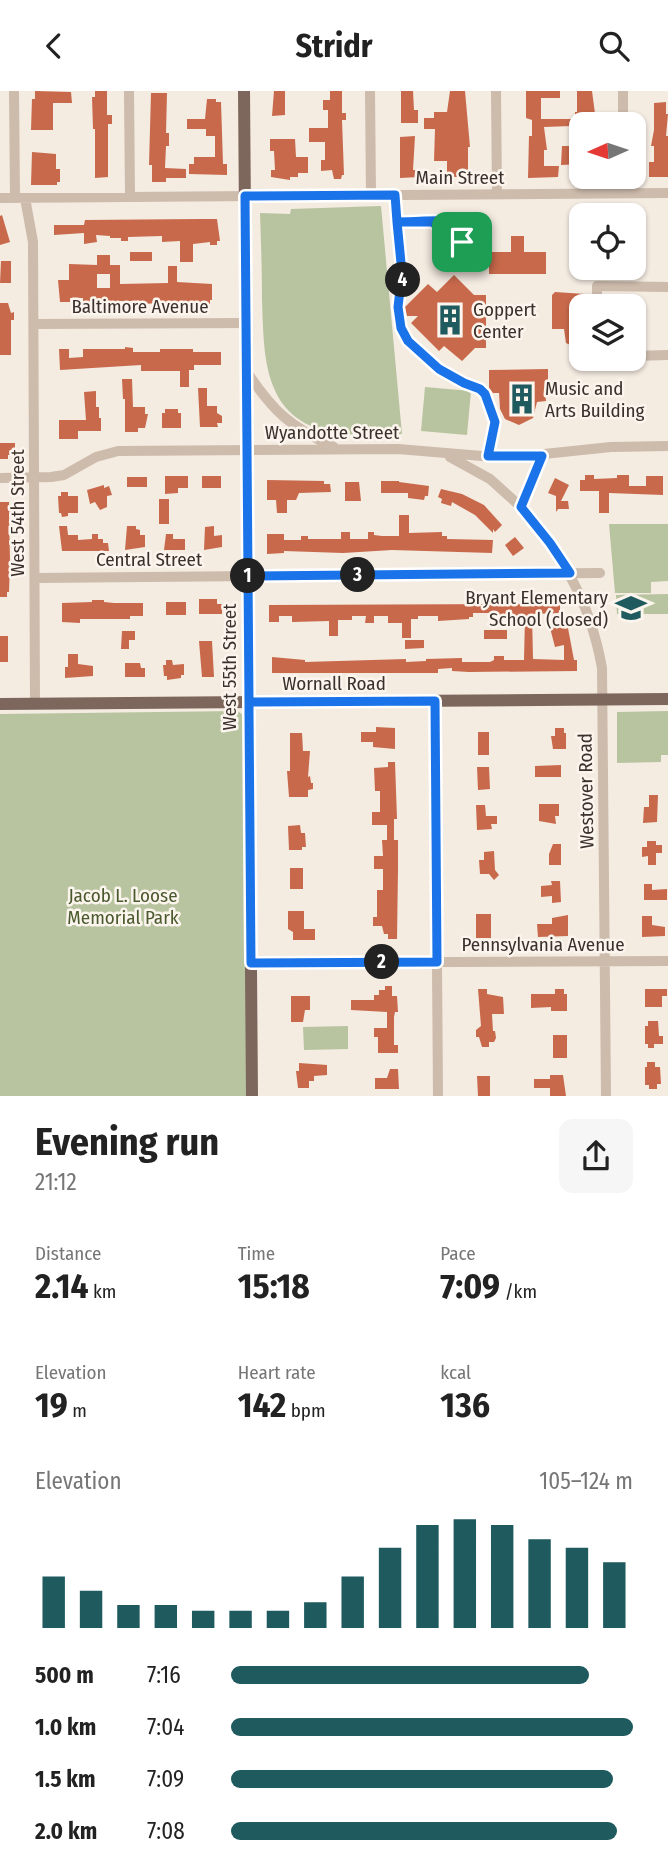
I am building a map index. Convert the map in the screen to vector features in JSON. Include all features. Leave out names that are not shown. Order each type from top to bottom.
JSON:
[{"type":"main road","name":"West 55th Street","points":[[243,92],[252,1096]]},
{"type":"main road","name":"Wornall Road","points":[[0,704],[668,699]]},
{"type":"street","name":"West 54th Street","points":[[14,91],[20,198],[33,242],[35,704]]},
{"type":"street","points":[[129,91],[130,197]]},
{"type":"street","points":[[370,91],[371,195]]},
{"type":"street","points":[[496,91],[497,194]]},
{"type":"street","points":[[623,91],[623,112]]},
{"type":"street","name":"Main Street","points":[[0,198],[668,193]]},
{"type":"street","points":[[395,195],[402,273],[398,307],[401,328],[408,341],[439,369],[485,394],[495,422],[488,456]]},
{"type":"street","points":[[397,222],[432,222],[478,222],[483,227],[482,240],[471,244],[462,242],[432,222]]},
{"type":"street","points":[[597,294],[597,286],[668,287]]},
{"type":"street","name":"Baltimore Avenue","points":[[34,324],[246,323]]},
{"type":"street","points":[[646,356],[668,355]]},
{"type":"street","points":[[246,372],[265,400],[285,420],[339,449]]},
{"type":"street","name":"Wyandotte Street","points":[[0,478],[64,475],[96,457],[118,451],[398,449],[488,456],[542,456],[611,447],[668,446]]},
{"type":"street","name":"Westover Road","points":[[447,454],[489,479],[521,507],[570,573],[585,603],[596,636],[602,667],[603,700],[607,1096]]},
{"type":"street","points":[[521,507],[542,456]]},
{"type":"street","name":"Central Street","points":[[35,578],[600,573]]},
{"type":"street","points":[[435,701],[438,1096]]},
{"type":"street","name":"Pennsylvania Avenue","points":[[251,963],[668,961]]},
{"type":"green space","points":[[381,206],[402,434],[354,435],[326,431],[305,423],[289,411],[278,396],[271,379],[264,340],[260,213],[290,214],[291,209]]},
{"type":"green space","points":[[425,387],[471,391],[467,435],[421,431]]},
{"type":"green space","points":[[609,524],[668,524],[668,581],[651,582],[651,593],[615,593]]},
{"type":"green space","points":[[668,594],[668,614],[617,614],[616,595]]},
{"type":"green space","name":"Jacob L. Loose Memorial Park","points":[[238,711],[244,716],[247,1096],[0,1096],[0,714]]},
{"type":"green space","points":[[668,711],[668,755],[661,755],[661,762],[617,763],[617,712]]},
{"type":"green space","points":[[348,1026],[348,1049],[304,1050],[303,1027]]},
{"type":"building","points":[[35,91],[71,92],[72,103],[53,103],[53,130],[31,130],[32,99],[35,99]]},
{"type":"building","points":[[95,91],[107,91],[107,115],[112,115],[112,124],[108,124],[108,177],[95,178],[92,97],[95,97]]},
{"type":"building","points":[[274,91],[285,91],[285,115],[272,116]]},
{"type":"building","points":[[330,91],[342,91],[342,113],[346,113],[346,120],[342,120],[344,175],[341,179],[334,179],[332,170],[321,171],[321,160],[325,160],[325,142],[309,142],[309,128],[328,128],[328,110],[323,110],[323,100],[330,100]]},
{"type":"building","points":[[401,91],[413,91],[418,123],[401,123]]},
{"type":"building","points":[[450,91],[465,91],[470,147],[468,174],[464,174],[464,177],[447,174],[447,161],[434,161],[435,129],[424,129],[424,118],[434,118],[434,112],[447,112]]},
{"type":"building","points":[[526,91],[560,91],[560,98],[541,98],[541,119],[569,119],[569,126],[544,127],[547,150],[544,150],[544,166],[559,166],[558,177],[528,178],[532,120],[526,118]]},
{"type":"building","points":[[577,91],[592,91],[595,112],[577,112]]},
{"type":"building","points":[[151,93],[167,93],[166,133],[169,133],[169,146],[166,146],[165,168],[186,169],[186,178],[166,178],[166,182],[152,182],[152,165],[149,165]]},
{"type":"building","points":[[207,99],[221,102],[223,164],[227,164],[227,175],[189,174],[189,164],[194,164],[194,157],[215,157],[215,136],[206,136],[206,129],[187,129],[187,119],[205,119]]},
{"type":"building","points":[[666,102],[668,177],[649,177],[649,162],[654,162],[654,146],[651,146],[654,103]]},
{"type":"building","points":[[415,136],[413,170],[419,170],[419,177],[400,178],[400,137]]},
{"type":"building","points":[[270,139],[295,139],[296,157],[308,157],[308,173],[298,173],[298,177],[290,177],[290,180],[271,177],[271,170],[275,170]]},
{"type":"building","points":[[562,146],[569,146],[569,165],[561,165]]},
{"type":"building","points":[[32,152],[56,154],[56,169],[60,169],[60,182],[57,182],[57,185],[31,185]]},
{"type":"building","points":[[2,215],[10,242],[0,245],[0,216]]},
{"type":"building","points":[[217,219],[220,241],[217,241],[217,245],[210,245],[210,242],[193,244],[193,262],[180,262],[180,241],[162,242],[162,236],[128,237],[128,241],[121,241],[121,238],[96,235],[97,242],[84,244],[84,233],[54,235],[54,225],[84,225],[85,220]]},
{"type":"building","points":[[511,236],[524,236],[524,252],[546,252],[546,274],[489,274],[489,252],[511,252]]},
{"type":"building","points":[[130,252],[152,252],[152,261],[130,261]]},
{"type":"building","points":[[97,255],[110,255],[110,265],[120,265],[120,284],[168,283],[168,266],[177,266],[177,282],[212,284],[212,300],[210,304],[142,304],[142,301],[117,301],[117,305],[89,305],[89,301],[83,301],[83,298],[70,298],[70,302],[60,302],[58,280],[69,280],[69,264],[97,265]],"holes":[[[97,274],[110,274],[110,288],[97,288]]]},
{"type":"building","points":[[1,261],[11,261],[11,283],[0,283]]},
{"type":"building","name":"Goppert Center","points":[[454,275],[474,295],[486,295],[486,348],[475,348],[462,361],[444,346],[439,351],[411,323],[418,316],[407,316],[405,307],[428,284],[437,292]]},
{"type":"building","points":[[555,292],[585,294],[569,294],[569,344],[566,343],[564,329],[552,329],[552,295]]},
{"type":"building","points":[[0,303],[8,303],[11,313],[14,312],[14,320],[11,320],[11,355],[0,355]]},
{"type":"building","points":[[133,348],[133,352],[193,349],[193,352],[221,352],[221,365],[194,365],[194,370],[189,370],[189,387],[180,387],[180,371],[141,371],[141,365],[60,370],[59,349],[69,349],[69,358],[83,357],[83,349]]},
{"type":"building","name":"Music and Arts Building","points":[[548,369],[546,401],[537,402],[533,418],[519,425],[505,419],[500,409],[499,393],[493,393],[489,388],[489,370]]},
{"type":"building","points":[[122,379],[132,379],[133,407],[145,407],[145,414],[148,414],[145,428],[138,428],[138,432],[125,432]]},
{"type":"building","points":[[198,388],[207,388],[207,406],[217,406],[217,413],[222,416],[222,423],[217,423],[218,427],[200,427]]},
{"type":"building","points":[[96,391],[101,431],[78,431],[78,439],[59,439],[59,420],[86,420],[84,392]]},
{"type":"building","points":[[165,409],[178,409],[178,413],[181,413],[181,428],[162,428],[162,413],[165,413]]},
{"type":"building","points":[[0,443],[15,443],[15,455],[0,459]]},
{"type":"building","points":[[585,475],[594,475],[594,479],[629,475],[629,486],[646,486],[646,476],[663,476],[663,495],[609,493],[609,513],[599,513],[599,491],[580,491],[580,480],[585,480]]},
{"type":"building","points":[[165,476],[188,476],[188,488],[178,488],[178,493],[165,494]]},
{"type":"building","points":[[202,476],[221,476],[221,488],[202,488]]},
{"type":"building","points":[[127,477],[147,477],[147,487],[127,487]]},
{"type":"building","points":[[555,478],[569,485],[561,501],[568,501],[569,509],[558,509],[556,512],[556,496],[548,493]]},
{"type":"building","points":[[267,480],[324,481],[324,484],[330,484],[331,492],[299,493],[296,500],[287,500],[287,513],[277,513],[276,500],[267,500]]},
{"type":"building","points":[[381,481],[429,486],[428,496],[425,496],[424,500],[408,498],[408,493],[381,493]]},
{"type":"building","points":[[345,482],[359,482],[361,501],[345,501]]},
{"type":"building","points":[[104,485],[104,488],[109,486],[112,495],[107,496],[107,507],[100,510],[95,502],[90,504],[87,490]]},
{"type":"building","points":[[441,489],[462,494],[484,505],[502,525],[495,532],[493,529],[493,533],[475,515],[452,502],[451,506],[441,503],[442,499],[438,497]]},
{"type":"building","points":[[61,492],[68,492],[68,496],[78,496],[78,513],[68,513],[68,516],[62,517],[59,513],[58,496],[61,496]]},
{"type":"building","points":[[159,499],[169,499],[169,524],[159,524]]},
{"type":"building","points":[[0,502],[9,502],[9,507],[12,507],[12,514],[9,514],[10,561],[7,597],[0,597]]},
{"type":"building","points":[[399,515],[409,515],[409,533],[442,532],[442,536],[447,536],[447,539],[493,540],[492,553],[392,550],[343,553],[284,551],[267,554],[267,534],[284,534],[284,540],[301,540],[301,536],[308,536],[308,539],[341,539],[341,532],[350,532],[350,539],[368,539],[368,532],[374,532],[374,535],[399,536]]},
{"type":"building","points":[[59,526],[67,526],[68,535],[78,535],[78,540],[92,539],[92,534],[98,534],[98,539],[108,543],[109,551],[62,551]]},
{"type":"building","points":[[127,526],[136,526],[140,535],[145,535],[145,547],[125,550]]},
{"type":"building","points":[[214,526],[214,536],[222,535],[222,547],[204,550],[205,527]]},
{"type":"building","points":[[166,534],[173,534],[173,539],[185,539],[185,550],[164,550]]},
{"type":"building","points":[[515,537],[524,548],[513,556],[505,545]]},
{"type":"building","points":[[199,599],[217,599],[217,604],[222,604],[222,614],[199,614]]},
{"type":"building","points":[[92,600],[143,603],[143,616],[130,616],[130,619],[80,619],[80,623],[62,622],[62,603]]},
{"type":"building","points":[[166,602],[186,602],[186,615],[166,615]]},
{"type":"building","points":[[560,604],[560,613],[532,614],[533,659],[564,660],[564,645],[555,647],[549,624],[563,622],[565,629],[568,628],[574,660],[577,660],[577,671],[469,672],[452,671],[452,668],[438,669],[438,673],[272,673],[272,657],[305,662],[406,659],[406,662],[462,658],[462,662],[490,662],[494,660],[494,656],[504,656],[504,660],[524,660],[525,617],[497,617],[497,613],[473,613],[473,617],[469,619],[438,621],[438,616],[418,616],[418,619],[411,619],[411,638],[402,638],[402,623],[388,623],[388,616],[374,616],[374,623],[365,623],[366,616],[352,616],[352,620],[338,620],[338,636],[329,636],[329,621],[292,622],[292,616],[279,616],[279,622],[269,622],[269,605]]},
{"type":"building","points":[[484,630],[507,630],[507,639],[484,639]]},
{"type":"building","points":[[122,631],[135,631],[135,640],[129,640],[129,649],[121,649]]},
{"type":"building","points":[[0,636],[8,636],[8,662],[0,662]]},
{"type":"building","points":[[405,640],[424,640],[424,648],[405,649]]},
{"type":"building","points":[[199,641],[212,641],[214,677],[202,677]]},
{"type":"building","points":[[68,654],[78,654],[78,664],[93,666],[93,676],[65,678]]},
{"type":"building","points":[[166,660],[172,660],[173,665],[184,664],[184,675],[181,675],[181,678],[167,680],[163,665],[166,665]]},
{"type":"building","points":[[125,663],[140,663],[141,668],[145,668],[145,677],[125,677]]},
{"type":"building","points":[[376,727],[395,728],[395,749],[373,747],[373,742],[361,742],[361,732],[376,732]]},
{"type":"building","points":[[555,728],[564,728],[566,749],[553,749],[551,736],[555,736]]},
{"type":"building","points":[[478,732],[489,732],[489,755],[478,755]]},
{"type":"building","points":[[290,733],[302,733],[303,751],[310,751],[308,777],[310,776],[313,783],[313,789],[308,790],[308,797],[289,797],[287,771],[290,771]]},
{"type":"building","points":[[388,762],[395,762],[397,819],[394,819],[394,840],[398,840],[397,939],[388,939],[382,926],[373,926],[373,917],[377,917],[377,890],[383,890],[383,869],[374,869],[374,856],[383,856],[382,840],[387,840],[387,825],[372,825],[372,812],[380,812],[380,791],[375,791],[374,768],[388,767]]},
{"type":"building","points":[[561,765],[561,777],[535,777],[535,766]]},
{"type":"building","points":[[477,767],[489,767],[490,789],[478,790]]},
{"type":"building","points":[[649,795],[658,795],[657,822],[643,823],[644,807],[649,807]]},
{"type":"building","points":[[539,804],[559,804],[559,816],[555,816],[556,824],[539,821]]},
{"type":"building","points":[[476,805],[485,805],[486,816],[497,816],[497,824],[491,824],[492,829],[477,830]]},
{"type":"building","points":[[300,825],[301,833],[305,833],[306,847],[302,847],[302,850],[289,850],[288,826]]},
{"type":"building","points":[[647,841],[656,841],[656,845],[662,845],[662,853],[656,853],[656,865],[648,865],[648,856],[642,857],[642,847],[647,847]]},
{"type":"building","points":[[553,844],[561,844],[561,865],[549,865]]},
{"type":"building","points":[[494,851],[495,870],[499,875],[494,880],[489,874],[480,874],[479,860],[484,860],[484,852]]},
{"type":"building","points":[[290,868],[303,868],[303,889],[290,889]]},
{"type":"building","points":[[551,881],[560,881],[561,902],[552,903],[552,896],[541,897],[541,886],[552,885]]},
{"type":"building","points":[[644,884],[652,884],[652,890],[667,889],[667,900],[644,900]]},
{"type":"building","points":[[288,911],[304,911],[304,929],[315,929],[315,940],[293,940],[293,932],[288,929]]},
{"type":"building","points":[[476,914],[491,914],[491,938],[476,938]]},
{"type":"building","points":[[568,915],[568,936],[538,937],[537,924],[552,924],[552,918]]},
{"type":"building","points":[[642,916],[652,916],[652,925],[665,927],[665,936],[642,937]]},
{"type":"building","points":[[385,986],[392,986],[392,996],[397,996],[394,1045],[398,1045],[398,1053],[378,1053],[378,1037],[374,1037],[374,1028],[387,1028],[387,1012],[351,1010],[351,1000],[374,1000],[374,995],[379,995],[379,990],[385,990]]},
{"type":"building","points":[[478,989],[487,989],[487,994],[503,997],[504,1014],[492,1014],[496,1038],[494,1042],[489,1042],[489,1047],[482,1047],[479,1037],[476,1037],[476,1030],[481,1026]]},
{"type":"building","points":[[555,989],[564,989],[564,994],[567,994],[567,1011],[551,1011],[551,1007],[531,1008],[531,994],[555,994]]},
{"type":"building","points":[[645,989],[667,989],[667,996],[662,996],[662,1007],[645,1007]]},
{"type":"building","points":[[291,996],[310,996],[310,1010],[305,1010],[303,1022],[291,1022]]},
{"type":"building","points":[[648,1021],[658,1021],[659,1036],[663,1036],[663,1044],[654,1044],[654,1048],[648,1048],[648,1044],[645,1044],[645,1026],[648,1026]]},
{"type":"building","points":[[553,1035],[567,1035],[567,1058],[553,1058]]},
{"type":"building","points":[[647,1062],[655,1062],[655,1067],[660,1067],[661,1084],[657,1084],[657,1089],[649,1089],[649,1085],[645,1085]]},
{"type":"building","points":[[299,1063],[327,1065],[327,1075],[314,1076],[314,1081],[309,1081],[309,1088],[298,1088],[296,1071],[299,1071]]},
{"type":"building","points":[[390,1069],[398,1069],[399,1089],[375,1089],[375,1078],[387,1078]]},
{"type":"building","points":[[550,1075],[563,1075],[566,1096],[550,1096],[550,1088],[534,1088],[534,1079],[550,1079]]},
{"type":"building","points":[[477,1076],[490,1076],[490,1096],[478,1096]]},
{"type":"place","name":"Goppert Center","points":[[450,320]]},
{"type":"place","name":"Music and Arts Building","points":[[522,399]]},
{"type":"place","name":"Bryant Elementary School (closed)","points":[[631,608]]},
{"type":"route","points":[[462,242],[432,222],[397,222],[395,195],[245,196],[248,576],[249,702],[435,701],[437,962],[251,963],[248,576],[570,573],[521,507],[542,456],[488,456],[495,417],[485,394],[439,369],[408,341],[401,328],[398,307],[403,281],[397,222],[471,221],[478,222],[483,227],[482,240],[478,243],[462,242]]}]
